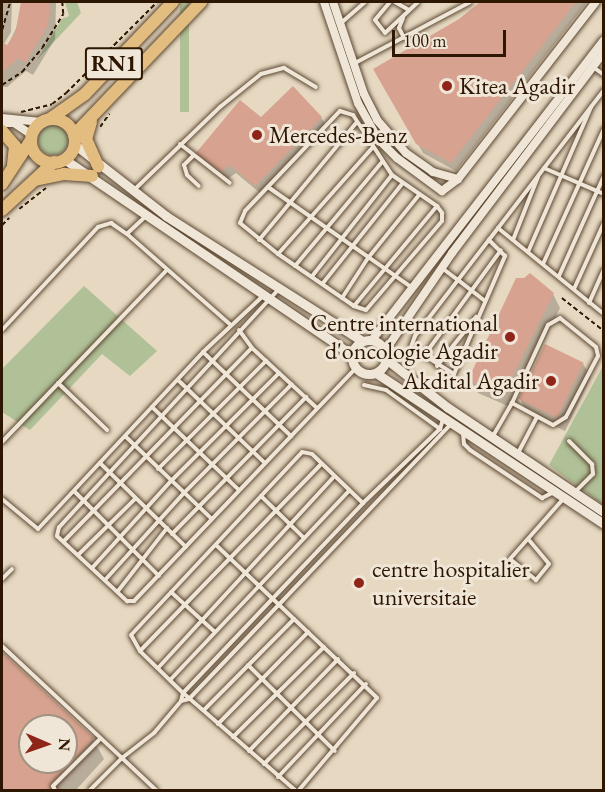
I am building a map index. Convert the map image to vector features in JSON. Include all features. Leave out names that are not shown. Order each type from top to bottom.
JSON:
[{"type":"highway","name":"RN1","points":[[2,184],[32,137],[46,121],[80,99],[173,2]]},
{"type":"highway","name":"RN1","points":[[2,210],[31,181],[59,161],[92,118],[201,2]]},
{"type":"highway","points":[[31,181],[64,174],[95,171],[86,139],[92,118]]},
{"type":"highway","points":[[46,121],[62,121],[74,140]]},
{"type":"highway","points":[[2,131],[11,138],[16,149],[11,173]]},
{"type":"highway","points":[[32,137],[38,156],[59,161]]},
{"type":"street","points":[[324,2],[355,63],[377,120],[399,145],[433,172],[458,179]]},
{"type":"street","points":[[333,2],[337,26],[358,103],[378,139],[436,189],[449,189],[458,179],[596,2]]},
{"type":"street","points":[[352,356],[413,288],[603,40]]},
{"type":"street","points":[[376,373],[442,267],[603,51]]},
{"type":"street","points":[[2,118],[46,121]]},
{"type":"street","points":[[2,123],[14,123],[32,137]]},
{"type":"street","points":[[74,140],[95,171],[147,216],[352,356],[356,368],[365,374],[376,373],[453,422],[515,457],[570,495],[603,524]]},
{"type":"street","points":[[59,161],[95,171],[133,191],[278,290],[367,341],[492,437],[556,492],[570,495],[603,512]]},
{"type":"lane","points":[[337,26],[365,2]]},
{"type":"lane","points":[[404,17],[385,33],[376,23],[392,2],[409,10]]},
{"type":"lane","points":[[404,38],[399,28],[409,10],[418,2]]},
{"type":"lane","points":[[355,63],[470,2]]},
{"type":"lane","points":[[592,66],[603,75]]},
{"type":"lane","points":[[133,191],[180,144],[261,74],[284,68],[316,87]]},
{"type":"lane","points":[[489,240],[505,256],[454,374],[437,366],[411,347],[413,339],[603,90]]},
{"type":"lane","points":[[528,252],[593,104]]},
{"type":"lane","points":[[340,111],[347,111],[357,122],[392,175],[437,206],[442,221],[370,308],[361,310],[259,240],[245,229],[240,218],[340,111]]},
{"type":"lane","points":[[259,240],[357,122]]},
{"type":"lane","points":[[543,264],[603,129]]},
{"type":"lane","points":[[180,144],[230,183]]},
{"type":"lane","points":[[278,254],[373,147]]},
{"type":"lane","points":[[193,156],[188,157],[185,169],[199,186]]},
{"type":"lane","points":[[295,266],[382,162]]},
{"type":"lane","points":[[544,168],[603,194]]},
{"type":"lane","points":[[513,240],[539,174]]},
{"type":"lane","points":[[312,275],[392,175]]},
{"type":"lane","points":[[559,276],[603,176]]},
{"type":"lane","points":[[323,283],[402,184]]},
{"type":"lane","points":[[268,187],[352,248],[413,288]]},
{"type":"lane","points":[[342,298],[368,258],[419,195]]},
{"type":"lane","points":[[354,306],[383,268],[437,206]]},
{"type":"lane","points":[[127,234],[147,216]]},
{"type":"lane","points":[[2,330],[98,227],[111,223],[127,234],[240,331],[252,348],[317,408]]},
{"type":"lane","points":[[574,289],[603,223]]},
{"type":"lane","points":[[498,228],[603,314]]},
{"type":"lane","points":[[423,357],[501,250]]},
{"type":"lane","points":[[442,267],[485,302]]},
{"type":"lane","points":[[2,442],[167,270]]},
{"type":"lane","points":[[589,303],[603,270]]},
{"type":"lane","points":[[2,499],[38,529],[203,352],[278,290]]},
{"type":"lane","points":[[268,297],[240,331],[56,530],[64,541],[127,601],[134,601],[159,576],[356,368]]},
{"type":"lane","points":[[437,366],[480,312]]},
{"type":"lane","points":[[492,437],[512,403],[548,325],[560,318],[596,347],[598,356],[563,422],[553,425],[512,403]]},
{"type":"lane","points":[[64,541],[252,348]]},
{"type":"lane","points":[[203,352],[291,436]]},
{"type":"lane","points":[[158,469],[239,386],[267,361]]},
{"type":"lane","points":[[92,568],[171,481],[279,372]]},
{"type":"lane","points":[[178,380],[265,463]]},
{"type":"lane","points":[[58,383],[107,430]]},
{"type":"lane","points":[[105,580],[184,493],[292,384]]},
{"type":"lane","points":[[364,385],[386,390],[440,429]]},
{"type":"lane","points":[[172,534],[306,397]]},
{"type":"lane","points":[[152,407],[172,430],[239,490]]},
{"type":"lane","points":[[181,701],[189,699],[422,450],[440,429],[442,415]]},
{"type":"lane","points":[[515,457],[537,417]]},
{"type":"lane","points":[[90,790],[122,758],[154,733],[181,701],[183,693],[363,502],[453,422]]},
{"type":"lane","points":[[465,429],[461,435],[470,450],[542,498],[556,492]]},
{"type":"lane","points":[[125,436],[212,519]]},
{"type":"lane","points":[[529,540],[549,564],[536,580],[510,559],[593,474],[592,464],[569,441]]},
{"type":"lane","points":[[216,545],[366,684],[376,702],[335,751],[297,790],[278,777],[189,699],[140,651],[131,634],[302,452],[312,454],[333,478],[363,502]]},
{"type":"lane","points":[[100,463],[186,547]]},
{"type":"lane","points":[[140,651],[320,465]]},
{"type":"lane","points":[[158,668],[333,478]]},
{"type":"lane","points":[[74,490],[159,576]]},
{"type":"lane","points":[[171,679],[349,491]]},
{"type":"lane","points":[[261,496],[304,538]]},
{"type":"lane","points":[[79,554],[135,499]]},
{"type":"lane","points":[[118,591],[141,558],[167,528]]},
{"type":"lane","points":[[2,579],[12,570]]},
{"type":"lane","points":[[171,592],[215,632]]},
{"type":"lane","points":[[204,710],[294,619]]},
{"type":"lane","points":[[218,724],[308,632]]},
{"type":"lane","points":[[2,646],[99,740],[156,790]]},
{"type":"lane","points":[[233,737],[324,646]]},
{"type":"lane","points":[[249,751],[338,659]]},
{"type":"lane","points":[[248,665],[335,751]]},
{"type":"lane","points":[[264,764],[354,673]]},
{"type":"lane","points":[[278,777],[366,684]]},
{"type":"lane","points":[[55,790],[53,786],[99,740]]},
{"type":"path","points":[[2,30],[10,2]]},
{"type":"path","points":[[2,85],[22,72],[42,48],[63,14],[62,2]]},
{"type":"path","points":[[17,118],[22,111],[52,104],[66,93],[157,2]]},
{"type":"path","points":[[99,130],[114,106]]},
{"type":"path","points":[[2,225],[50,187]]},
{"type":"path","points":[[562,298],[603,332]]},
{"type":"green space","points":[[65,2],[77,2],[81,13],[37,60],[62,19],[69,16]]},
{"type":"green space","points":[[180,2],[189,2],[189,112],[180,112]]},
{"type":"green space","points":[[53,125],[63,130],[68,140],[63,150],[53,155],[43,150],[38,140],[43,130]]},
{"type":"green space","points":[[84,286],[157,351],[130,376],[102,354],[30,430],[2,412],[2,369]]},
{"type":"green space","points":[[603,366],[603,505],[549,465]]},
{"type":"building","points":[[21,2],[50,2],[48,25],[25,63],[18,58],[2,73],[2,42],[7,45],[15,34]]},
{"type":"building","name":"Kitea Agadir","points":[[480,2],[576,2],[451,163],[416,144],[373,69],[459,19]]},
{"type":"building","name":"Mercedes-Benz","points":[[293,86],[322,117],[255,186],[230,165],[220,172],[195,154],[240,100],[261,117]]},
{"type":"building","name":"Centre international d'oncologie Agadir","points":[[530,273],[554,293],[503,395],[468,380],[516,278],[524,278]]},
{"type":"building","name":"Akdital Agadir","points":[[545,344],[584,363],[557,418],[518,399]]},
{"type":"building","points":[[2,652],[68,714],[18,714],[18,774],[64,774],[50,790],[2,790]]},
{"type":"building","points":[[78,723],[94,738],[78,757]]},
{"type":"place","name":"Kitea Agadir","points":[[447,86]]},
{"type":"place","name":"Mercedes-Benz","points":[[257,135]]},
{"type":"place","name":"Centre international d'oncologie Agadir","points":[[510,337]]},
{"type":"place","name":"Akdital Agadir","points":[[551,381]]},
{"type":"place","name":"centre hospitalier universitaie","points":[[359,583]]}]
